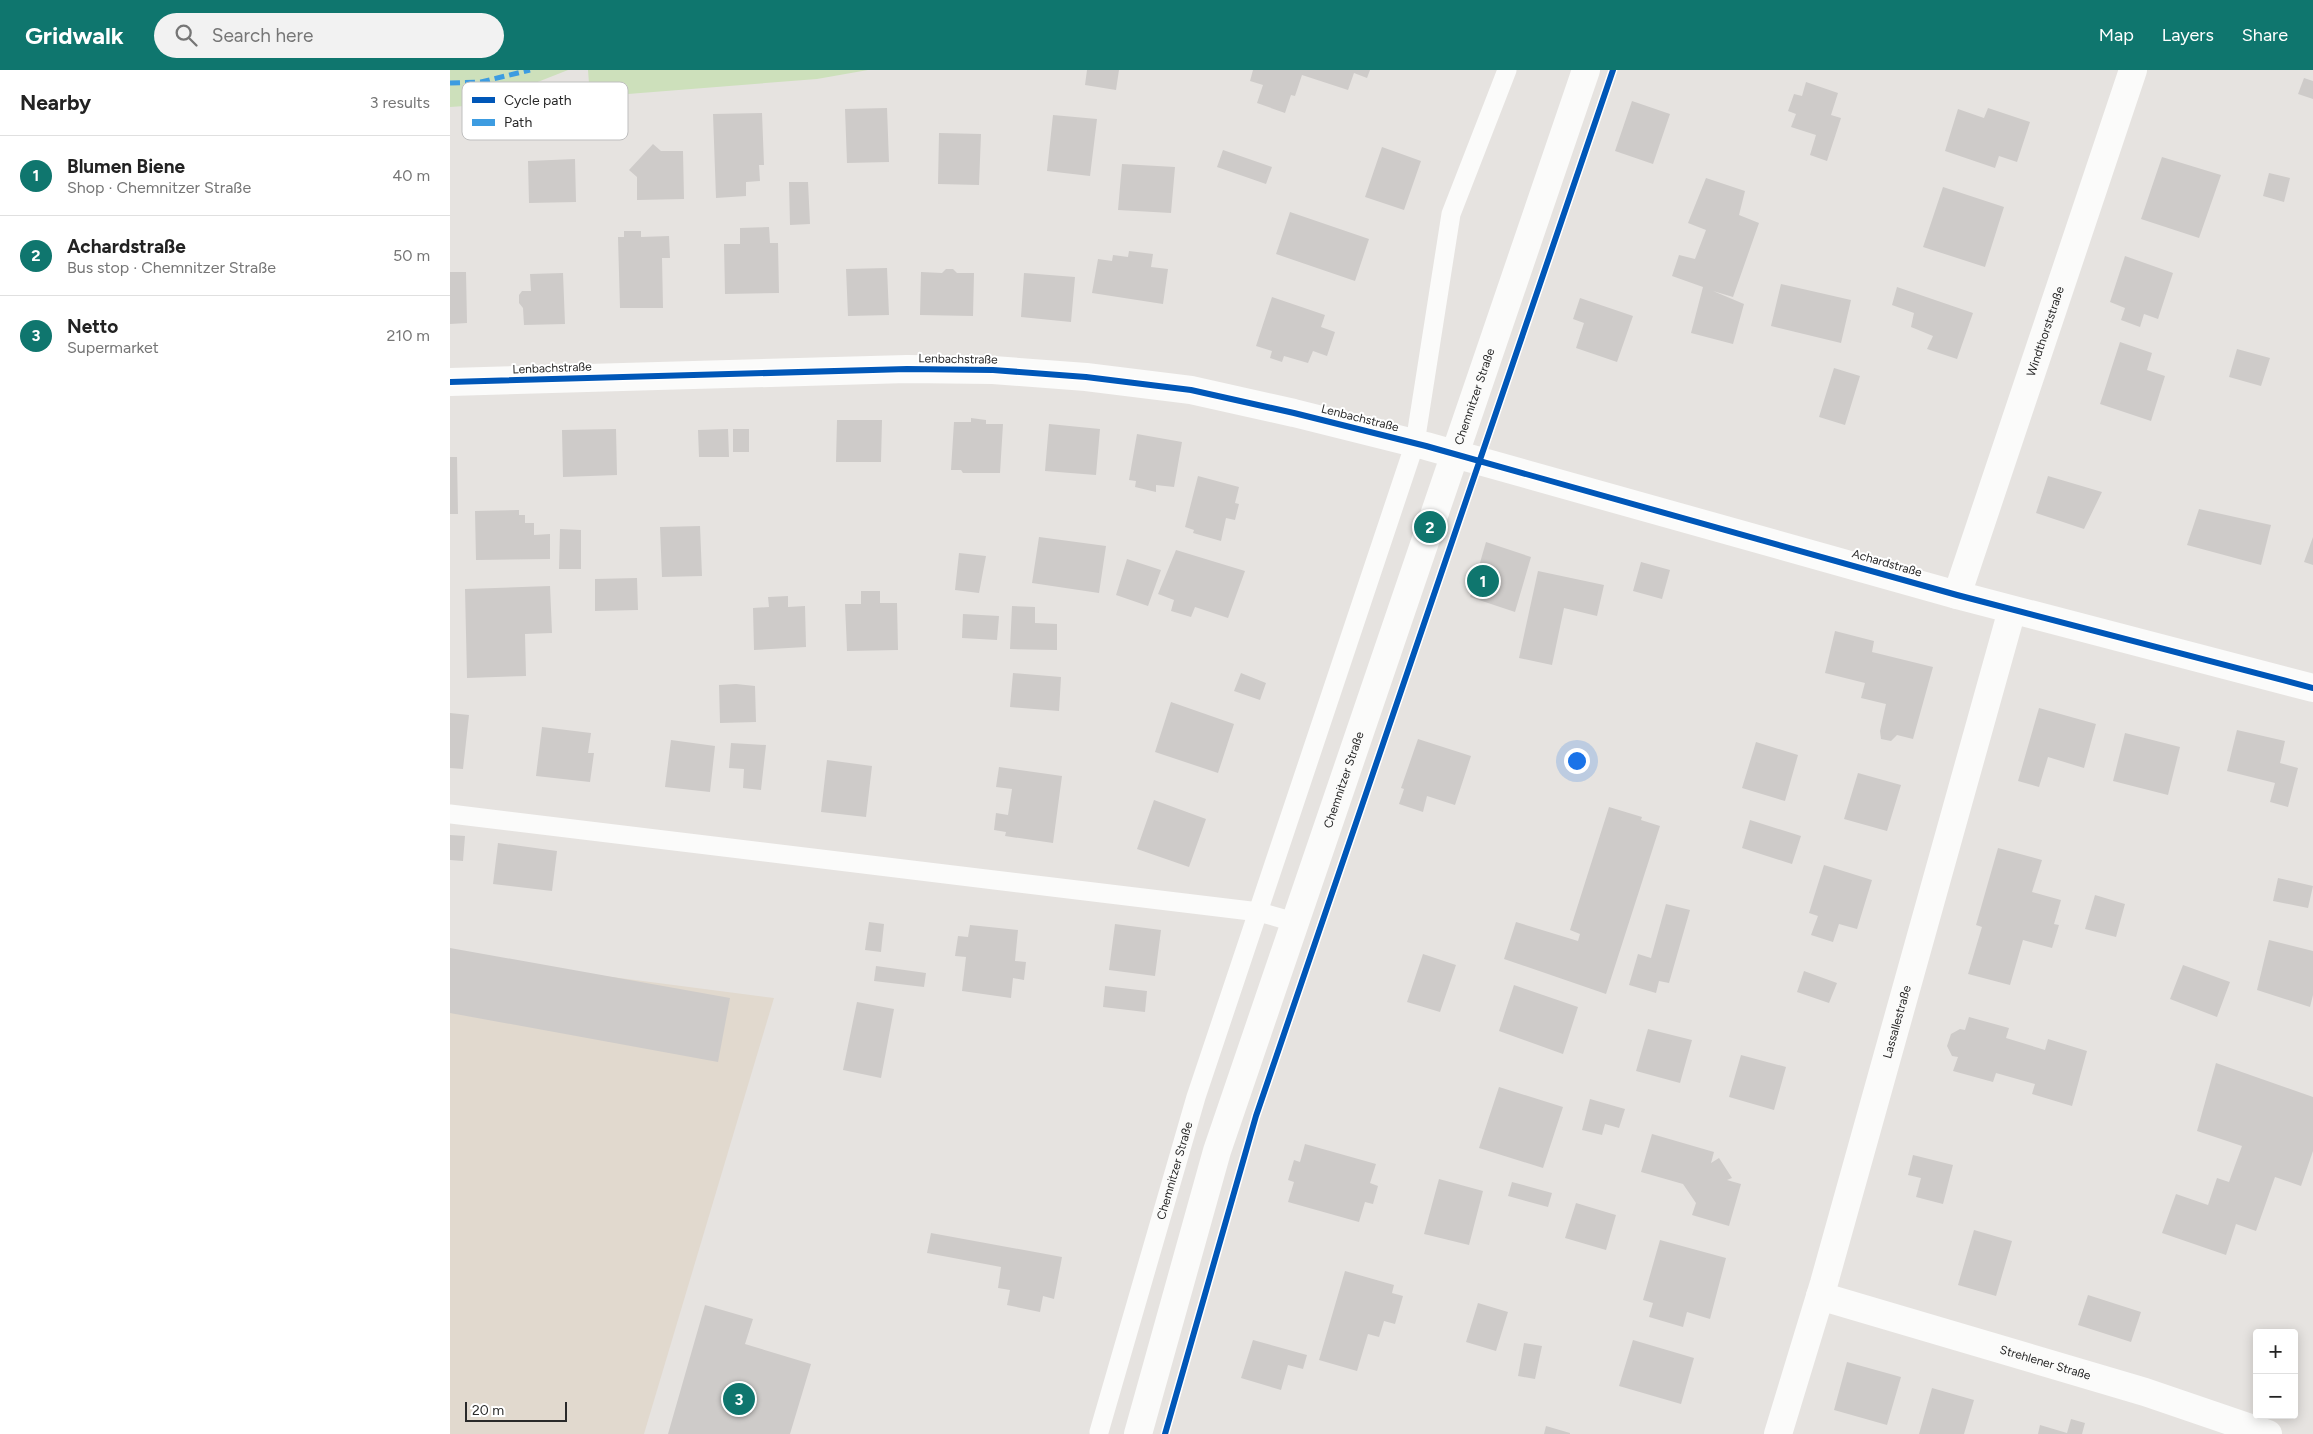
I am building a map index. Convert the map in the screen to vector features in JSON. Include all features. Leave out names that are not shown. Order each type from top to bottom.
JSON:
[{"type":"street","name":"Chemnitzer Straße","points":[[1138,1434],[1217,1151],[1586,70]]},
{"type":"street","name":"Windthorststraße","points":[[1957,595],[2133,70]]},
{"type":"street","name":"Lenbachstraße","points":[[450,382],[907,369],[993,370],[1086,377],[1191,390],[1294,413],[1456,455]]},
{"type":"street","name":"Achardstraße","points":[[1456,455],[2012,610],[2313,688]]},
{"type":"street","name":"Lassallestraße","points":[[1778,1434],[1820,1296],[2012,610]]},
{"type":"street","name":"Strehlener Straße","points":[[1820,1296],[2145,1392],[2268,1434]]},
{"type":"lane","name":"Chemnitzer Straße","points":[[1099,1432],[1196,1096],[1415,443],[1451,214],[1506,70]]},
{"type":"lane","points":[[450,814],[1258,912],[1294,922]]},
{"type":"shaded area","points":[[450,956],[774,998],[644,1434],[450,1434]]},
{"type":"green space","points":[[450,70],[568,70],[538,82],[462,82],[462,106],[450,107]]},
{"type":"green space","points":[[588,70],[868,70],[817,79],[628,94],[628,82],[589,82]]},
{"type":"building","points":[[1087,70],[1119,70],[1116,90],[1085,85]]},
{"type":"building","points":[[1253,70],[1370,70],[1367,78],[1354,73],[1348,90],[1302,75],[1295,96],[1291,95],[1285,113],[1257,103],[1263,85],[1250,81]]},
{"type":"building","points":[[2304,78],[2313,81],[2313,99],[2298,94]]},
{"type":"building","points":[[1806,82],[1838,93],[1831,115],[1841,118],[1827,161],[1810,155],[1816,135],[1791,127],[1796,114],[1788,111],[1794,94],[1802,96]]},
{"type":"building","points":[[1632,101],[1670,114],[1653,164],[1615,151]]},
{"type":"building","points":[[887,108],[889,162],[847,163],[845,109]]},
{"type":"building","points":[[1988,108],[2030,122],[2017,162],[1999,156],[1995,168],[1945,151],[1958,109],[1984,118]]},
{"type":"building","points":[[762,113],[764,165],[759,165],[760,181],[746,182],[746,196],[716,198],[713,114]]},
{"type":"building","points":[[1053,115],[1097,119],[1090,176],[1047,171]]},
{"type":"building","points":[[939,133],[981,134],[979,185],[938,184]]},
{"type":"building","points":[[653,144],[661,151],[683,151],[684,199],[637,200],[637,177],[629,170]]},
{"type":"building","points":[[1382,147],[1421,161],[1404,210],[1365,197]]},
{"type":"building","points":[[1223,150],[1272,167],[1266,184],[1217,167]]},
{"type":"building","points":[[2162,157],[2221,175],[2199,238],[2141,219]]},
{"type":"building","points":[[575,159],[576,202],[529,203],[528,161]]},
{"type":"building","points":[[1122,164],[1175,167],[1171,213],[1118,210]]},
{"type":"building","points":[[2269,173],[2290,178],[2284,202],[2263,196]]},
{"type":"building","points":[[1706,178],[1745,191],[1739,215],[1759,223],[1733,297],[1713,291],[1744,304],[1733,344],[1691,333],[1703,287],[1672,276],[1679,255],[1695,259],[1706,230],[1688,223]]},
{"type":"building","points":[[789,182],[808,182],[810,224],[790,225]]},
{"type":"building","points":[[1943,187],[2004,207],[1985,267],[1923,247]]},
{"type":"building","points":[[1290,212],[1369,239],[1355,281],[1276,254]]},
{"type":"building","points":[[769,227],[770,243],[778,243],[779,293],[725,294],[724,244],[740,244],[740,228]]},
{"type":"building","points":[[624,231],[641,231],[641,237],[669,236],[670,258],[662,258],[663,308],[620,308],[618,237],[624,237]]},
{"type":"building","points":[[1129,251],[1153,254],[1151,267],[1168,269],[1163,304],[1092,293],[1098,259],[1112,261],[1113,255],[1128,257]]},
{"type":"building","points":[[2125,256],[2173,273],[2158,319],[2144,314],[2140,327],[2121,320],[2125,308],[2110,302]]},
{"type":"building","points":[[887,268],[889,315],[848,316],[846,269]]},
{"type":"building","points":[[946,269],[953,269],[957,273],[974,273],[973,316],[920,315],[921,272],[942,273]]},
{"type":"building","points":[[450,272],[466,272],[467,323],[450,324]]},
{"type":"building","points":[[563,273],[565,324],[524,325],[523,308],[519,303],[519,295],[522,291],[531,291],[530,274]]},
{"type":"building","points":[[1024,273],[1075,277],[1071,322],[1021,317]]},
{"type":"building","points":[[1781,284],[1851,300],[1841,343],[1771,326]]},
{"type":"building","points":[[1897,287],[1973,313],[1957,359],[1927,349],[1933,336],[1911,327],[1914,313],[1892,305]]},
{"type":"building","points":[[1272,297],[1325,315],[1321,327],[1335,332],[1327,356],[1313,351],[1308,363],[1284,356],[1282,362],[1270,358],[1272,351],[1256,346]]},
{"type":"building","points":[[1580,298],[1633,316],[1617,362],[1576,348],[1584,323],[1573,319]]},
{"type":"building","points":[[2120,342],[2152,353],[2147,370],[2165,376],[2151,421],[2100,404]]},
{"type":"building","points":[[2237,349],[2270,358],[2261,386],[2229,377]]},
{"type":"building","points":[[1834,368],[1860,376],[1845,425],[1819,417]]},
{"type":"building","points":[[971,418],[986,420],[986,424],[1003,424],[1000,473],[963,473],[961,470],[951,470],[954,422],[971,422]]},
{"type":"building","points":[[837,420],[882,420],[881,462],[836,462]]},
{"type":"building","points":[[1049,424],[1100,429],[1096,475],[1045,471]]},
{"type":"building","points":[[616,429],[617,475],[563,477],[562,430]]},
{"type":"building","points":[[728,429],[729,457],[699,457],[698,430]]},
{"type":"building","points":[[733,429],[749,429],[749,452],[733,452]]},
{"type":"building","points":[[1137,434],[1182,442],[1174,487],[1156,485],[1156,492],[1135,487],[1136,481],[1129,480]]},
{"type":"building","points":[[450,457],[457,457],[458,514],[450,514]]},
{"type":"building","points":[[1198,476],[1239,487],[1235,503],[1239,504],[1235,520],[1226,518],[1221,541],[1193,533],[1194,530],[1185,527]]},
{"type":"building","points":[[2048,476],[2102,492],[2084,529],[2036,513]]},
{"type":"building","points":[[2199,509],[2271,525],[2261,565],[2187,545]]},
{"type":"building","points":[[519,510],[519,515],[525,515],[525,523],[534,523],[534,535],[550,534],[550,559],[476,560],[475,511]]},
{"type":"building","points":[[700,526],[702,576],[662,577],[660,527]]},
{"type":"building","points":[[560,529],[581,530],[581,569],[559,569]]},
{"type":"building","points":[[1039,537],[1106,546],[1099,593],[1032,583]]},
{"type":"building","points":[[2313,537],[2313,565],[2304,562]]},
{"type":"building","points":[[1486,542],[1531,557],[1515,612],[1470,597]]},
{"type":"building","points":[[1176,550],[1245,571],[1228,618],[1195,607],[1191,617],[1171,611],[1174,600],[1158,594]]},
{"type":"building","points":[[959,553],[986,556],[979,593],[955,590]]},
{"type":"building","points":[[1127,559],[1161,570],[1148,606],[1116,595]]},
{"type":"building","points":[[1641,562],[1670,570],[1662,599],[1633,591]]},
{"type":"building","points":[[1538,571],[1604,585],[1597,616],[1564,608],[1552,665],[1519,658]]},
{"type":"building","points":[[637,578],[638,610],[595,611],[595,579]]},
{"type":"building","points":[[550,586],[552,633],[525,634],[526,676],[467,678],[465,589]]},
{"type":"building","points":[[861,591],[880,591],[880,603],[897,603],[898,650],[847,651],[845,604],[861,604]]},
{"type":"building","points":[[788,596],[788,607],[805,606],[806,647],[754,650],[753,608],[769,607],[768,597]]},
{"type":"building","points":[[1012,606],[1035,607],[1035,623],[1057,624],[1057,650],[1010,649]]},
{"type":"building","points":[[963,614],[999,616],[997,640],[962,638]]},
{"type":"building","points":[[1835,631],[1874,641],[1872,652],[1933,667],[1913,739],[1897,735],[1891,741],[1881,739],[1880,731],[1886,704],[1861,698],[1865,683],[1825,673]]},
{"type":"building","points":[[1013,673],[1061,677],[1059,711],[1010,707]]},
{"type":"building","points":[[1241,673],[1266,683],[1260,700],[1234,691]]},
{"type":"building","points":[[719,685],[755,686],[756,722],[720,723]]},
{"type":"building","points":[[1171,702],[1234,724],[1218,773],[1155,752]]},
{"type":"building","points":[[2039,708],[2096,724],[2084,768],[2048,757],[2039,787],[2018,781]]},
{"type":"building","points":[[450,713],[469,715],[463,769],[450,768]]},
{"type":"building","points":[[542,727],[591,733],[588,753],[594,753],[590,782],[536,776]]},
{"type":"building","points":[[2237,730],[2285,741],[2280,763],[2298,768],[2288,807],[2270,802],[2275,783],[2227,771]]},
{"type":"building","points":[[2125,733],[2180,747],[2168,795],[2113,781]]},
{"type":"building","points":[[1418,739],[1471,756],[1455,805],[1427,796],[1423,812],[1399,804],[1404,789],[1401,788]]},
{"type":"building","points":[[671,740],[715,746],[710,792],[665,787]]},
{"type":"building","points":[[1756,742],[1798,755],[1785,801],[1742,788]]},
{"type":"building","points":[[731,743],[766,745],[761,790],[743,788],[744,769],[729,768]]},
{"type":"building","points":[[827,760],[872,766],[866,817],[821,812]]},
{"type":"building","points":[[999,767],[1062,776],[1053,843],[1005,836],[1006,832],[994,830],[996,813],[1008,815],[1012,789],[996,787]]},
{"type":"building","points":[[1858,773],[1901,785],[1887,831],[1844,819]]},
{"type":"building","points":[[1154,800],[1206,819],[1189,867],[1137,849]]},
{"type":"building","points":[[1609,807],[1642,817],[1641,820],[1660,826],[1606,994],[1504,959],[1516,922],[1578,941],[1580,934],[1570,930]]},
{"type":"building","points":[[1750,820],[1801,836],[1792,864],[1742,848]]},
{"type":"building","points":[[450,835],[465,836],[463,861],[450,860]]},
{"type":"building","points":[[498,843],[557,851],[552,891],[493,884]]},
{"type":"building","points":[[1998,848],[2042,860],[2032,892],[2061,900],[2054,924],[2059,925],[2052,948],[2023,940],[2010,985],[1968,974],[1982,927],[1976,925]]},
{"type":"building","points":[[1824,865],[1872,880],[1857,929],[1839,924],[1833,942],[1811,935],[1818,916],[1809,913]]},
{"type":"building","points":[[2278,878],[2313,886],[2308,908],[2273,901]]},
{"type":"building","points":[[2095,895],[2125,904],[2116,937],[2085,929]]},
{"type":"building","points":[[1666,904],[1690,910],[1669,983],[1659,981],[1656,993],[1629,985],[1638,954],[1651,958]]},
{"type":"building","points":[[869,922],[884,924],[881,952],[865,950]]},
{"type":"building","points":[[1115,924],[1161,930],[1155,976],[1109,970]]},
{"type":"building","points":[[970,925],[1018,930],[1015,961],[1026,962],[1024,980],[1013,978],[1011,998],[962,991],[966,957],[955,956],[958,936],[968,937]]},
{"type":"building","points":[[2269,940],[2313,951],[2313,995],[2310,1007],[2257,990]]},
{"type":"building","points":[[450,948],[730,998],[718,1062],[450,1013]]},
{"type":"building","points":[[1423,954],[1456,965],[1440,1012],[1407,1002]]},
{"type":"building","points":[[2183,965],[2230,982],[2217,1017],[2170,999]]},
{"type":"building","points":[[876,966],[926,973],[924,987],[874,981]]},
{"type":"building","points":[[1804,971],[1837,983],[1829,1003],[1797,992]]},
{"type":"building","points":[[1514,985],[1578,1007],[1563,1054],[1499,1031]]},
{"type":"building","points":[[1105,986],[1147,991],[1145,1012],[1103,1007]]},
{"type":"building","points":[[857,1002],[894,1009],[881,1078],[843,1070]]},
{"type":"building","points":[[1969,1017],[2009,1028],[2006,1038],[2045,1050],[2048,1039],[2087,1051],[2072,1106],[2032,1094],[2035,1084],[1996,1073],[1993,1082],[1953,1071],[1958,1057],[1952,1056],[1947,1046],[1951,1034],[1960,1029],[1965,1030]]},
{"type":"building","points":[[1648,1029],[1692,1040],[1680,1083],[1636,1071]]},
{"type":"building","points":[[1741,1055],[1786,1067],[1774,1110],[1729,1097]]},
{"type":"building","points":[[2216,1063],[2313,1097],[2313,1151],[2301,1186],[2275,1177],[2256,1231],[2236,1224],[2226,1255],[2162,1233],[2176,1194],[2208,1205],[2217,1178],[2229,1182],[2242,1146],[2197,1131]]},
{"type":"building","points":[[1499,1087],[1563,1107],[1543,1168],[1479,1148]]},
{"type":"building","points":[[1590,1099],[1625,1109],[1619,1128],[1605,1124],[1602,1135],[1582,1130]]},
{"type":"building","points":[[1652,1134],[1714,1152],[1711,1163],[1719,1158],[1732,1178],[1727,1180],[1741,1184],[1729,1226],[1692,1215],[1696,1203],[1683,1184],[1641,1172]]},
{"type":"building","points":[[1305,1144],[1376,1164],[1370,1183],[1378,1186],[1373,1204],[1365,1202],[1359,1222],[1288,1202],[1294,1182],[1288,1180],[1294,1160],[1300,1162]]},
{"type":"building","points":[[1913,1155],[1953,1165],[1943,1204],[1916,1197],[1921,1178],[1908,1175]]},
{"type":"building","points":[[1439,1179],[1483,1191],[1469,1245],[1424,1234]]},
{"type":"building","points":[[1512,1182],[1552,1193],[1548,1207],[1508,1196]]},
{"type":"building","points":[[1576,1203],[1616,1215],[1606,1250],[1565,1238]]},
{"type":"building","points":[[1974,1230],[2012,1241],[1996,1296],[1958,1285]]},
{"type":"building","points":[[931,1233],[1062,1257],[1054,1299],[1043,1296],[1040,1312],[1007,1305],[1010,1290],[998,1288],[1001,1267],[927,1253]]},
{"type":"building","points":[[1660,1240],[1726,1258],[1710,1319],[1687,1312],[1683,1327],[1649,1317],[1653,1303],[1643,1300]]},
{"type":"building","points":[[1345,1271],[1394,1285],[1392,1293],[1403,1296],[1395,1324],[1384,1321],[1379,1337],[1368,1334],[1357,1371],[1319,1360]]},
{"type":"building","points":[[2088,1295],[2141,1312],[2131,1342],[2078,1325]]},
{"type":"building","points":[[1478,1303],[1508,1312],[1496,1351],[1466,1342]]},
{"type":"building","points":[[705,1305],[753,1319],[745,1344],[811,1364],[790,1434],[668,1434]]},
{"type":"building","points":[[1253,1340],[1307,1355],[1303,1369],[1288,1365],[1281,1390],[1241,1378]]},
{"type":"building","points":[[1633,1340],[1694,1358],[1681,1404],[1619,1386]]},
{"type":"building","points":[[1524,1343],[1542,1346],[1535,1379],[1518,1376]]},
{"type":"building","points":[[1847,1362],[1901,1377],[1887,1425],[1834,1410]]},
{"type":"building","points":[[1932,1388],[1974,1400],[1964,1434],[1919,1434]]},
{"type":"building","points":[[2071,1419],[2085,1423],[2082,1434],[2038,1434],[2040,1425],[2067,1433]]},
{"type":"building","points":[[1546,1426],[1570,1433],[1570,1434],[1544,1434]]},
{"type":"marked path","points":[[481,82],[530,70]]},
{"type":"marked path","points":[[450,83],[462,83]]},
{"type":"cycle path","points":[[1165,1434],[1256,1116],[1613,70]]},
{"type":"cycle path","points":[[450,382],[907,369],[993,370],[1086,377],[1191,390],[1294,413],[1426,446],[1957,595],[2313,688]]},
{"type":"place","name":"Achardstraße","points":[[1430,527]]},
{"type":"place","name":"Blumen Biene","points":[[1483,581]]},
{"type":"place","name":"Netto","points":[[739,1399]]}]
